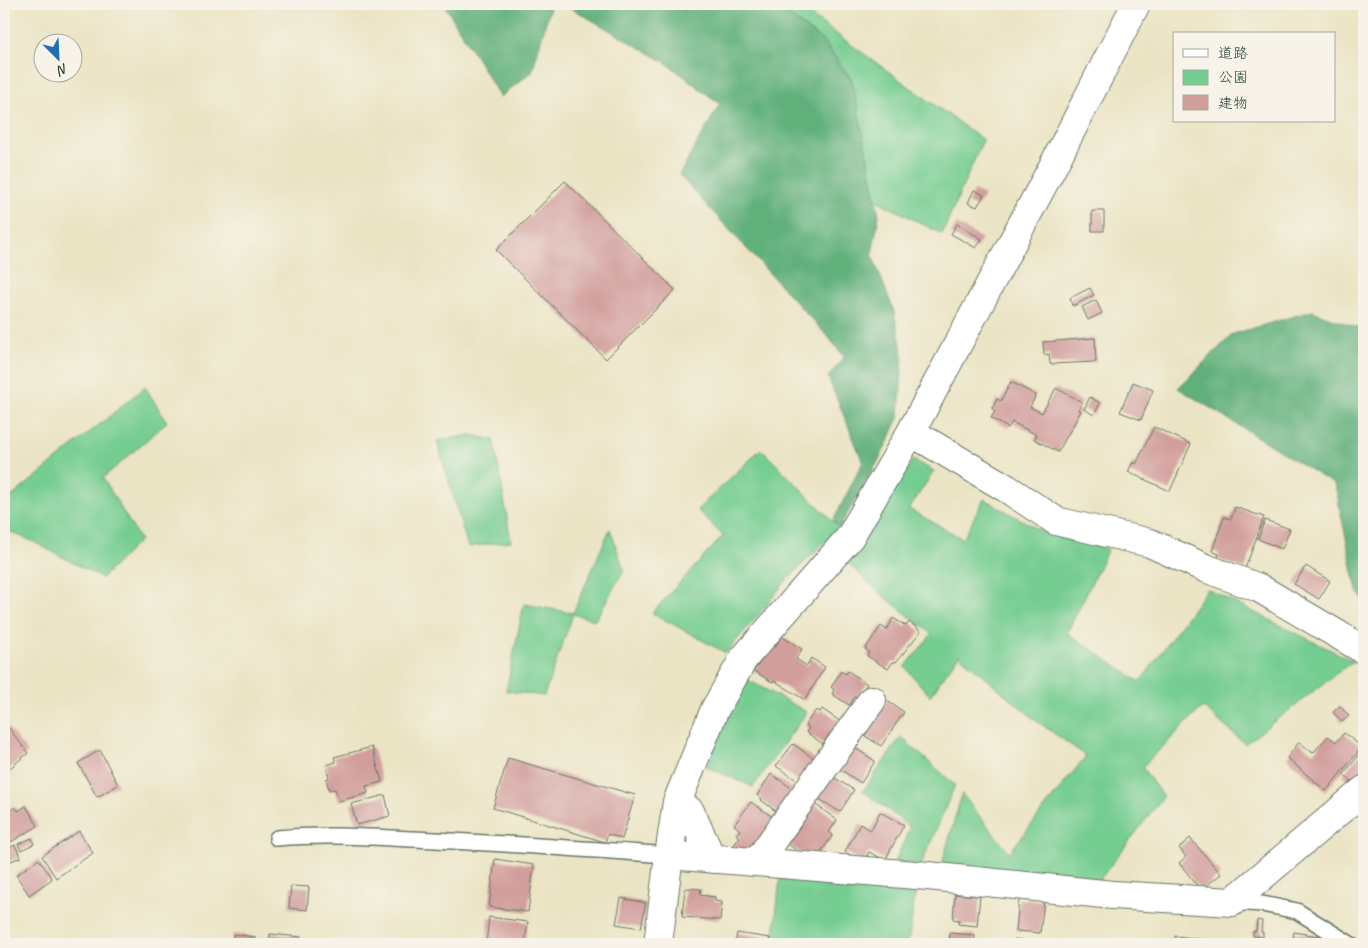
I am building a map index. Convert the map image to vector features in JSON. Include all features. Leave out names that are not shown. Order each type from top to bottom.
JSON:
[{"type":"street","points":[[658,944],[677,802],[715,709],[744,658],[850,537],[911,432],[1052,168],[1136,4]]},
{"type":"street","points":[[911,432],[1006,488],[1056,521],[1150,543],[1205,568],[1259,588],[1364,650]]},
{"type":"street","points":[[758,862],[872,700]]},
{"type":"street","points":[[669,855],[928,876],[1113,895],[1232,902],[1364,790]]},
{"type":"street","points":[[677,802],[690,811],[712,858]]},
{"type":"lane","points":[[277,838],[307,836],[474,842],[669,855]]},
{"type":"lane","points":[[1232,902],[1262,904],[1297,911],[1350,944]]},
{"type":"green space","points":[[444,4],[551,4],[532,72],[500,97]]},
{"type":"green space","points":[[564,4],[774,4],[823,41],[852,80],[879,215],[872,255],[894,311],[903,354],[899,418],[880,458],[839,528],[833,521],[863,462],[828,377],[844,357],[830,339],[679,175],[720,104],[665,62]]},
{"type":"green space","points":[[774,4],[795,4],[983,140],[942,234],[876,200],[852,80],[823,41]]},
{"type":"green space","points":[[1312,311],[1364,330],[1364,600],[1357,591],[1335,485],[1178,388],[1233,334]]},
{"type":"green space","points":[[145,387],[167,422],[103,478],[140,540],[102,578],[34,542],[4,529],[4,503]]},
{"type":"green space","points":[[471,435],[494,440],[511,541],[468,547],[437,441]]},
{"type":"green space","points":[[761,449],[839,528],[787,580],[726,653],[652,613],[723,536],[697,510]]},
{"type":"green space","points":[[913,460],[934,471],[909,509],[963,539],[984,499],[1043,532],[1108,549],[1067,633],[1140,682],[1207,589],[1353,661],[1245,744],[1203,707],[1142,767],[1163,797],[1098,882],[941,867],[962,794],[1009,853],[1086,756],[1034,719],[959,655],[930,696],[905,667],[932,634],[881,594],[848,563]]},
{"type":"green space","points":[[610,529],[624,570],[595,620],[573,614],[544,696],[506,691],[524,604],[573,613]]},
{"type":"green space","points":[[748,680],[807,712],[753,787],[707,767],[729,712]]},
{"type":"green space","points":[[901,737],[955,785],[921,865],[895,862],[910,827],[863,791]]},
{"type":"green space","points":[[780,878],[916,890],[908,944],[773,944]]},
{"type":"building","points":[[565,181],[675,290],[606,359],[496,250]]},
{"type":"building","points":[[974,190],[984,195],[977,207],[968,203]]},
{"type":"building","points":[[1092,211],[1104,211],[1104,231],[1092,231]]},
{"type":"building","points":[[957,224],[982,239],[976,248],[951,234]]},
{"type":"building","points":[[1090,288],[1094,295],[1073,306],[1070,298]]},
{"type":"building","points":[[1096,300],[1102,313],[1088,320],[1082,307]]},
{"type":"building","points":[[1095,338],[1096,362],[1050,364],[1049,354],[1044,355],[1043,342]]},
{"type":"building","points":[[1011,382],[1036,395],[1030,407],[1042,413],[1056,388],[1082,402],[1078,410],[1081,411],[1058,452],[1034,439],[1037,435],[1012,422],[1008,428],[991,418],[995,411],[992,409],[997,399],[1001,401]]},
{"type":"building","points":[[1133,382],[1153,390],[1141,420],[1120,412]]},
{"type":"building","points":[[1090,397],[1100,403],[1094,415],[1084,409]]},
{"type":"building","points":[[1154,427],[1191,444],[1170,491],[1128,472],[1133,462],[1136,464]]},
{"type":"building","points":[[1235,507],[1264,517],[1245,569],[1217,559],[1219,554],[1212,551],[1224,517],[1231,519]]},
{"type":"building","points":[[1265,520],[1290,529],[1282,549],[1258,539]]},
{"type":"building","points":[[1306,566],[1330,581],[1319,599],[1294,584]]},
{"type":"building","points":[[893,618],[906,626],[909,622],[921,631],[888,669],[867,656],[869,652],[865,649],[881,626],[887,630]]},
{"type":"building","points":[[781,636],[802,649],[796,659],[807,666],[811,658],[825,667],[805,700],[775,681],[772,682],[754,671],[771,646],[775,647]]},
{"type":"building","points":[[841,671],[846,674],[848,671],[867,684],[857,698],[855,696],[849,705],[832,694],[834,689],[831,687]]},
{"type":"building","points":[[887,701],[904,712],[881,746],[865,736],[868,728]]},
{"type":"building","points":[[1340,706],[1349,716],[1342,722],[1333,712]]},
{"type":"building","points":[[822,709],[841,722],[832,737],[829,734],[823,744],[806,732],[809,728],[805,725],[816,710],[820,712]]},
{"type":"building","points":[[4,722],[28,753],[4,773]]},
{"type":"building","points":[[1344,733],[1362,747],[1326,791],[1287,758],[1299,742],[1313,753],[1328,736],[1336,742]]},
{"type":"building","points":[[793,744],[817,761],[798,781],[776,766]]},
{"type":"building","points":[[852,746],[875,761],[861,783],[838,768]]},
{"type":"building","points":[[372,747],[382,782],[366,786],[368,793],[339,801],[335,789],[329,790],[326,779],[329,778],[326,765],[336,762],[334,757]]},
{"type":"building","points":[[100,750],[118,785],[97,797],[78,763]]},
{"type":"building","points":[[1362,751],[1364,753],[1364,771],[1354,783],[1343,775]]},
{"type":"building","points":[[508,758],[635,795],[622,839],[608,834],[605,842],[493,808]]},
{"type":"building","points":[[771,774],[796,791],[777,812],[757,795]]},
{"type":"building","points":[[830,775],[854,790],[840,812],[816,797]]},
{"type":"building","points":[[385,795],[390,816],[357,825],[351,804]]},
{"type":"building","points":[[751,802],[777,820],[750,851],[730,850],[740,837],[736,835],[740,830],[734,825]]},
{"type":"building","points":[[812,802],[837,820],[829,832],[833,835],[816,859],[807,858],[787,843]]},
{"type":"building","points":[[26,806],[38,826],[4,846],[4,814],[15,807],[18,811]]},
{"type":"building","points":[[880,812],[904,825],[885,860],[869,852],[863,862],[845,852],[860,824],[871,830]]},
{"type":"building","points":[[79,831],[93,853],[56,878],[42,856]]},
{"type":"building","points":[[32,838],[34,844],[21,850],[18,844]]},
{"type":"building","points":[[1190,838],[1221,874],[1201,890],[1179,863],[1186,857],[1179,848]]},
{"type":"building","points":[[15,845],[21,857],[4,864],[4,850]]},
{"type":"building","points":[[39,859],[52,879],[29,895],[16,875]]},
{"type":"building","points":[[495,859],[534,865],[528,912],[489,907]]},
{"type":"building","points":[[291,886],[309,887],[307,910],[289,908]]},
{"type":"building","points":[[685,888],[701,889],[700,895],[715,897],[715,901],[722,902],[720,920],[682,917]]},
{"type":"building","points":[[955,894],[980,896],[977,926],[958,924],[959,920],[953,919]]},
{"type":"building","points":[[621,898],[646,903],[641,928],[616,924]]},
{"type":"building","points":[[1019,899],[1044,901],[1040,933],[1016,931]]},
{"type":"building","points":[[489,917],[528,922],[525,944],[486,944]]},
{"type":"building","points":[[1257,920],[1262,921],[1261,932],[1263,932],[1263,937],[1253,936],[1253,931],[1256,931]]},
{"type":"building","points":[[1294,932],[1324,937],[1323,944],[1292,944]]},
{"type":"building","points":[[737,933],[770,938],[769,944],[735,944]]},
{"type":"building","points":[[950,933],[975,935],[974,944],[949,944]]},
{"type":"building","points":[[233,934],[255,937],[254,944],[232,944]]},
{"type":"building","points":[[270,934],[301,937],[301,944],[269,944]]},
{"type":"building","points":[[1175,936],[1208,940],[1208,944],[1174,944]]},
{"type":"building","points":[[610,938],[644,943],[644,944],[609,944]]},
{"type":"building","points":[[1014,939],[1039,942],[1039,944],[1014,944]]}]
